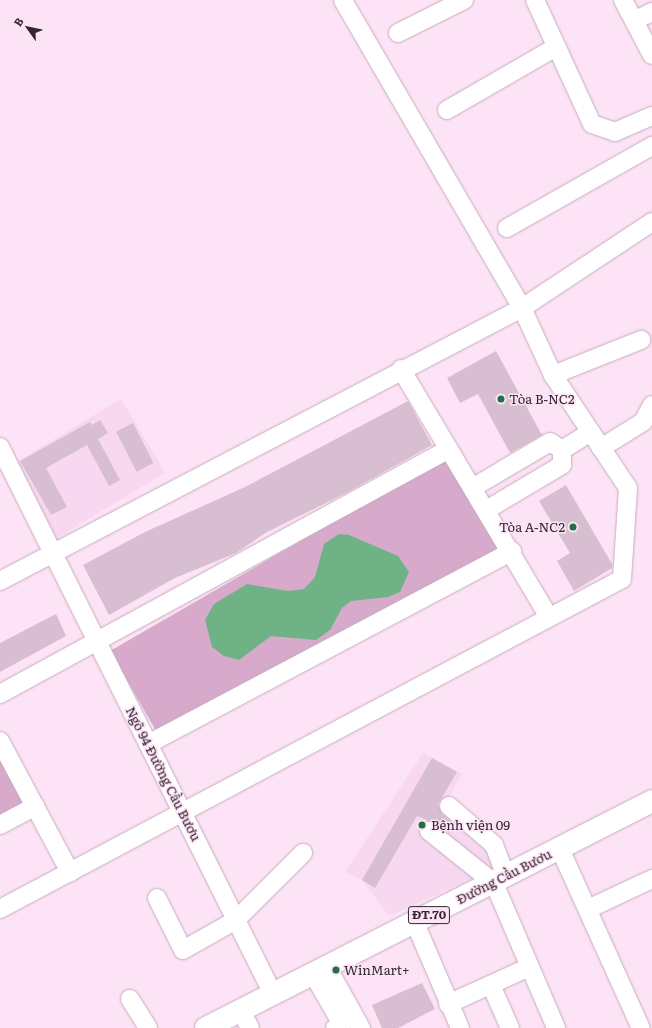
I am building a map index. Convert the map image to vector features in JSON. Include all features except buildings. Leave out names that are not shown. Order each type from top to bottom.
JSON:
[{"type":"main road","name":"Đường Cầu Bươu","points":[[206,1028],[245,1019],[273,994],[500,880],[652,801]]},
{"type":"street","points":[[0,909],[622,579],[626,544],[628,488],[553,375],[522,308],[343,0]]},
{"type":"street","points":[[398,33],[464,0]]},
{"type":"street","points":[[535,0],[592,124],[615,132],[652,116]]},
{"type":"street","points":[[623,0],[652,55]]},
{"type":"street","points":[[634,21],[652,12]]},
{"type":"street","points":[[447,110],[556,47]]},
{"type":"street","points":[[506,228],[652,146]]},
{"type":"street","points":[[0,581],[401,369],[522,308],[652,222]]},
{"type":"street","points":[[553,375],[641,340]]},
{"type":"street","points":[[401,369],[449,449],[488,509],[549,617]]},
{"type":"street","points":[[601,448],[647,422],[652,405]]},
{"type":"street","points":[[562,450],[591,432]]},
{"type":"street","points":[[474,487],[550,442],[562,450]]},
{"type":"street","name":"Ngõ 94 Đường Cầu Bươu","points":[[0,448],[273,994]]},
{"type":"street","points":[[0,694],[449,449]]},
{"type":"street","points":[[488,509],[562,465],[562,450]]},
{"type":"street","points":[[148,744],[512,551]]},
{"type":"street","points":[[0,741],[70,872]]},
{"type":"street","points":[[0,825],[35,806]]},
{"type":"street","points":[[450,806],[494,845],[500,880],[556,1028]]},
{"type":"street","points":[[428,831],[500,880]]},
{"type":"street","points":[[560,848],[641,1028]]},
{"type":"street","points":[[157,898],[183,950],[236,920],[303,853]]},
{"type":"street","points":[[588,909],[652,879]]},
{"type":"street","points":[[412,924],[460,1028]]},
{"type":"street","points":[[412,924],[449,1028]]},
{"type":"street","points":[[448,1004],[525,969]]},
{"type":"street","points":[[320,970],[340,1027]]},
{"type":"street","points":[[320,970],[361,1028]]},
{"type":"street","points":[[491,985],[510,1028]]},
{"type":"street","points":[[130,999],[148,1028]]},
{"type":"shaded area","points":[[121,399],[165,473],[56,538],[12,464]]},
{"type":"shaded area","points":[[446,457],[499,550],[163,744],[110,651]]},
{"type":"shaded area","points":[[339,534],[349,535],[398,556],[409,572],[400,592],[388,597],[351,601],[342,608],[330,630],[316,640],[271,636],[239,660],[224,656],[212,647],[205,620],[214,604],[247,584],[288,591],[304,589],[315,577],[324,544]]},
{"type":"shaded area","name":"Bệnh viện 09","points":[[423,753],[462,774],[446,803],[490,846],[496,868],[389,916],[362,880],[345,872]]},
{"type":"shaded area","points":[[0,759],[25,805],[0,817]]},
{"type":"place","name":"Tòa B-NC2","points":[[501,399]]},
{"type":"place","name":"Tòa A-NC2","points":[[573,527]]},
{"type":"place","name":"Bệnh viện 09","points":[[422,825]]},
{"type":"place","name":"WinMart+","points":[[336,970]]}]
